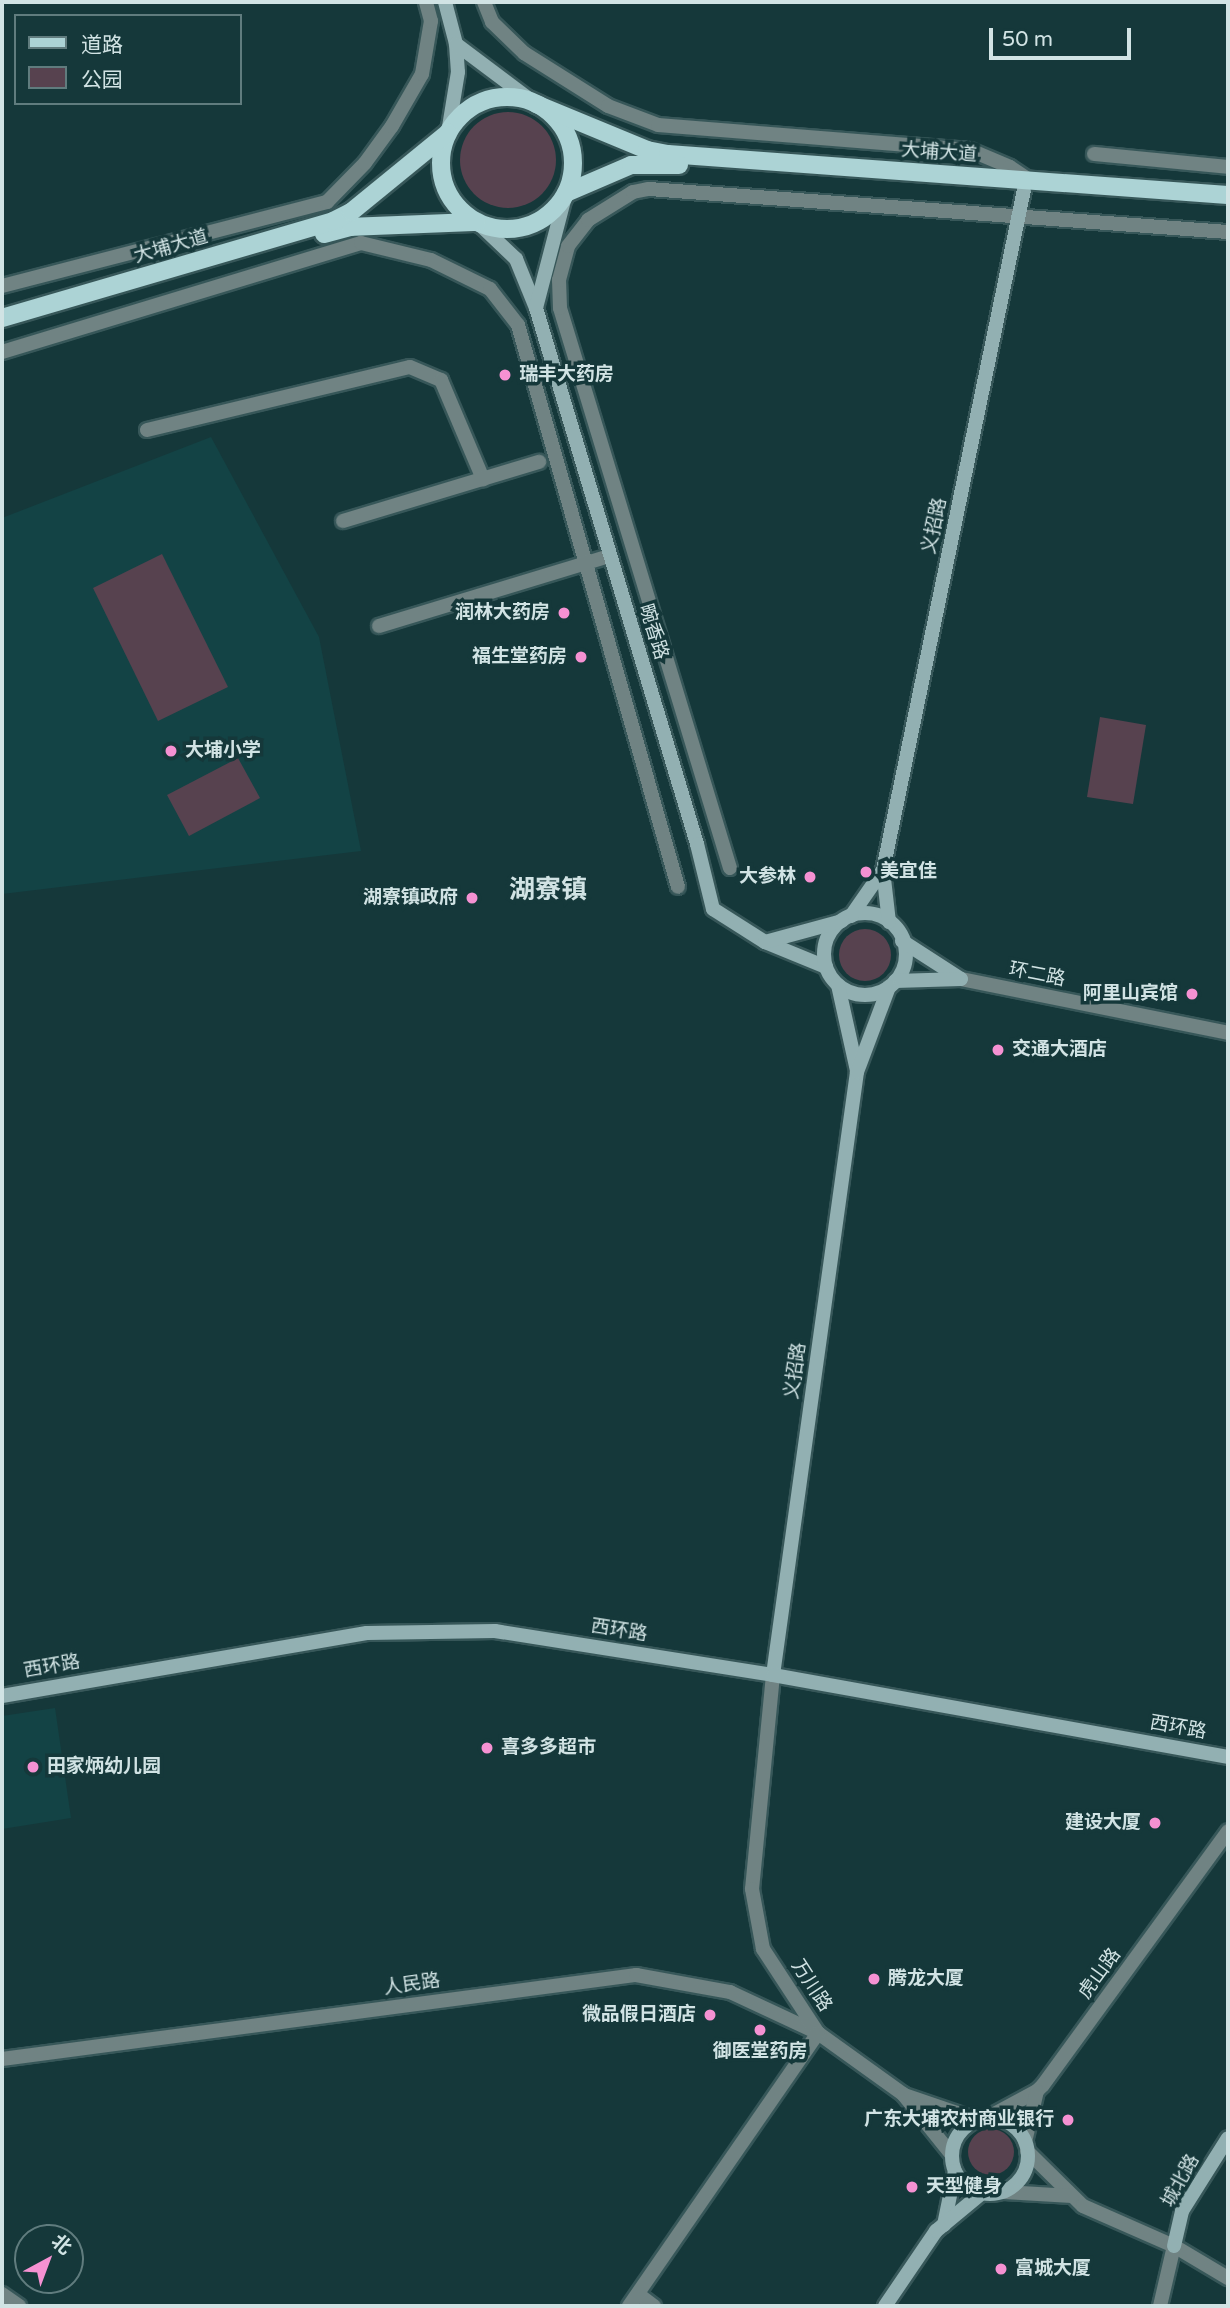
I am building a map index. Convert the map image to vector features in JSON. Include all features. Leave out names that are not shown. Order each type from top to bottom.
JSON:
[{"type":"main road","points":[[445,2],[456,44],[458,72],[441,158],[444,183],[457,206],[477,222]]},
{"type":"main road","points":[[456,44],[557,120],[569,142],[573,168],[536,308]]},
{"type":"main road","points":[[351,220],[448,133],[464,113],[486,101],[512,97],[536,104],[649,157]]},
{"type":"main road","name":"大埔大道","points":[[649,157],[668,154],[1228,205]]},
{"type":"main road","points":[[351,220],[477,222],[502,229],[528,226],[550,213],[566,193],[649,157]]},
{"type":"main road","name":"大埔大道","points":[[1027,185],[1228,195]]},
{"type":"main road","name":"义招路","points":[[883,870],[1027,185]]},
{"type":"main road","name":"大埔大道","points":[[2,318],[333,221],[351,220]]},
{"type":"main road","name":"大埔大道","points":[[2,327],[351,220]]},
{"type":"main road","name":"畹香路","points":[[477,222],[516,259],[536,308],[697,844],[713,909],[765,942],[826,967]]},
{"type":"main road","points":[[857,1072],[838,985],[826,967],[824,947],[828,935],[846,919],[883,870]]},
{"type":"main road","points":[[883,870],[889,922],[902,941],[961,979]]},
{"type":"main road","points":[[765,942],[872,914],[889,922]]},
{"type":"main road","points":[[857,1072],[892,984],[905,961],[902,941]]},
{"type":"main road","points":[[838,985],[858,995],[871,995],[892,984],[961,979]]},
{"type":"main road","name":"义招路","points":[[773,1675],[857,1072]]},
{"type":"main road","name":"西环路","points":[[2,1696],[380,1633],[495,1631],[773,1675],[1228,1756]]},
{"type":"main road","points":[[982,2119],[1012,2125],[1026,2146],[1024,2173],[1004,2192],[982,2193],[962,2182],[955,2171],[952,2155],[961,2131],[982,2119]]},
{"type":"main road","name":"城北路","points":[[1174,2246],[1182,2210],[1228,2138]]},
{"type":"main road","points":[[944,2225],[955,2171]]},
{"type":"main road","points":[[886,2306],[936,2231],[982,2193]]},
{"type":"street","points":[[2,286],[327,202],[365,163],[385,136],[422,74],[431,21],[426,2]]},
{"type":"street","points":[[484,2],[492,22],[524,53],[608,106],[657,125],[970,150],[1010,167],[1027,185]]},
{"type":"street","points":[[1094,154],[1228,166]]},
{"type":"street","points":[[730,868],[560,309],[559,280],[568,246],[589,220],[613,203],[633,192],[649,190],[1228,232]]},
{"type":"street","points":[[2,352],[361,243],[431,260],[490,289],[518,325],[678,887]]},
{"type":"street","points":[[147,430],[410,368],[441,380],[482,479]]},
{"type":"street","points":[[343,521],[539,462]]},
{"type":"street","points":[[379,626],[610,556]]},
{"type":"street","name":"环二路","points":[[961,979],[1228,1033]]},
{"type":"street","name":"万川路","points":[[633,2300],[818,2033],[763,1949],[752,1889],[773,1675]]},
{"type":"street","name":"虎山路","points":[[982,2119],[1037,2091],[1228,1831]]},
{"type":"street","name":"人民路","points":[[2,2059],[636,1975],[730,1992],[818,2033]]},
{"type":"street","points":[[818,2033],[903,2094],[952,2155]]},
{"type":"street","points":[[1037,2091],[1026,2146],[1072,2196],[1083,2206],[1174,2246],[1228,2278]]},
{"type":"street","points":[[903,2094],[982,2119]]},
{"type":"street","points":[[1004,2192],[1072,2196]]},
{"type":"street","points":[[1160,2306],[1174,2246]]},
{"type":"street","points":[[2,2294],[19,2306]]},
{"type":"street","points":[[633,2300],[654,2306]]},
{"type":"shaded area","name":"大埔小学","points":[[211,437],[319,637],[361,851],[2,894],[2,518]]},
{"type":"shaded area","name":"田家炳幼儿园","points":[[55,1708],[71,1818],[2,1829],[2,1716]]},
{"type":"green space","points":[[508,112],[526,116],[542,126],[552,142],[556,160],[552,178],[542,194],[526,204],[508,208],[490,204],[474,194],[464,178],[460,160],[464,142],[474,126],[490,116]]},
{"type":"green space","points":[[162,554],[228,687],[158,721],[93,588]]},
{"type":"green space","points":[[1100,717],[1146,725],[1133,804],[1087,797]]},
{"type":"green space","points":[[238,758],[260,798],[189,836],[167,795]]},
{"type":"green space","points":[[865,929],[875,931],[883,937],[889,945],[889,965],[883,973],[875,979],[865,981],[855,979],[847,973],[841,965],[839,955],[841,945],[847,937],[855,931]]},
{"type":"green space","points":[[991,2129],[1007,2136],[1014,2152],[1007,2168],[991,2175],[975,2168],[968,2152],[975,2136]]},
{"type":"place","name":"瑞丰大药房","points":[[505,375]]},
{"type":"place","name":"润林大药房","points":[[564,613]]},
{"type":"place","name":"福生堂药房","points":[[581,657]]},
{"type":"place","name":"大埔小学","points":[[171,751]]},
{"type":"place","name":"美宜佳","points":[[866,872]]},
{"type":"place","name":"大参林","points":[[810,877]]},
{"type":"place","name":"湖寮镇政府","points":[[472,898]]},
{"type":"place","name":"阿里山宾馆","points":[[1192,994]]},
{"type":"place","name":"交通大酒店","points":[[998,1050]]},
{"type":"place","name":"喜多多超市","points":[[487,1748]]},
{"type":"place","name":"田家炳幼儿园","points":[[33,1767]]},
{"type":"place","name":"建设大厦","points":[[1155,1823]]},
{"type":"place","name":"腾龙大厦","points":[[874,1979]]},
{"type":"place","name":"微品假日酒店","points":[[710,2015]]},
{"type":"place","name":"御医堂药房","points":[[760,2030]]},
{"type":"place","name":"广东大埔农村商业银行","points":[[1068,2120]]},
{"type":"place","name":"天型健身","points":[[912,2187]]},
{"type":"place","name":"富城大厦","points":[[1001,2269]]},
{"type":"district","name":"湖寮镇","points":[[548,890]]}]
